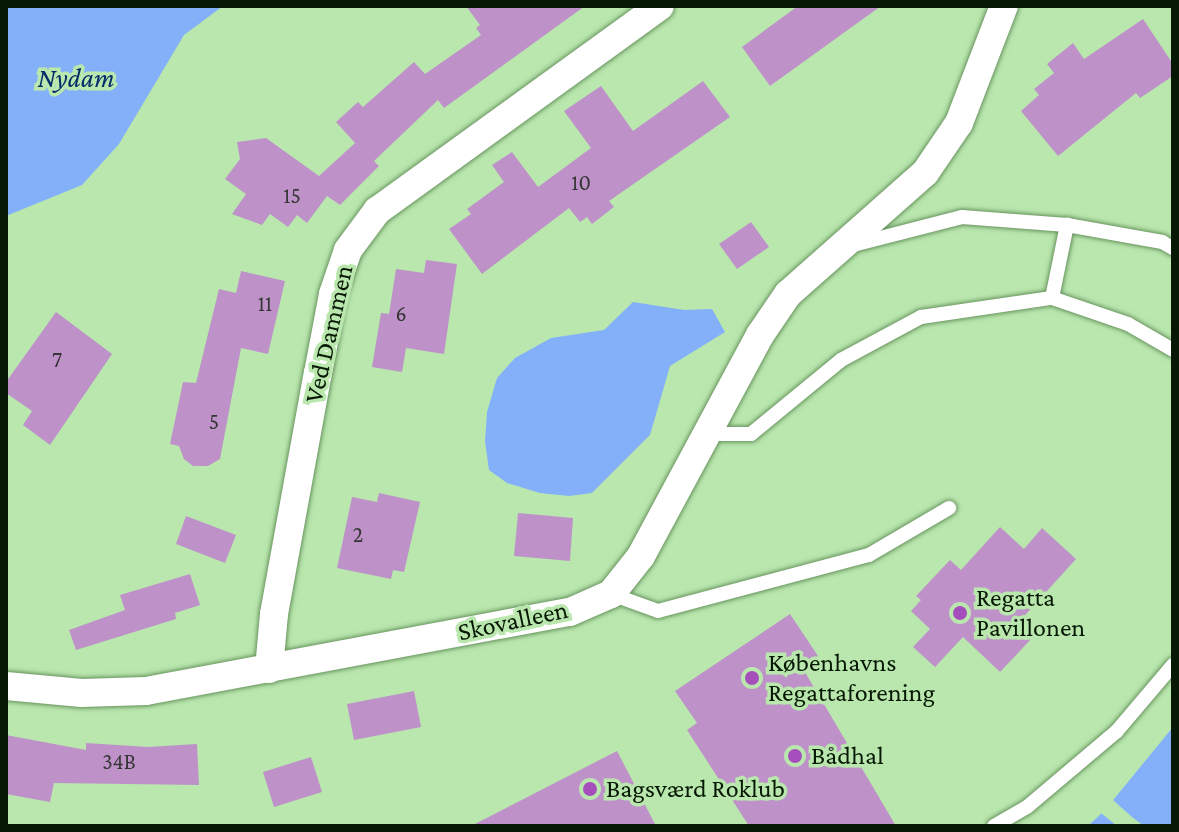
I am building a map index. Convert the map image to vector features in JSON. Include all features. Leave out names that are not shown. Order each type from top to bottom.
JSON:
[{"type":"street","name":"Ved Dammen","points":[[269,669],[274,614],[318,373],[333,294],[348,250],[377,211],[660,6]]},
{"type":"street","name":"Skovalleen","points":[[6,686],[82,693],[146,691],[570,612],[611,594],[641,556],[760,335],[788,294],[833,251],[925,173],[959,123],[1004,6]]},
{"type":"lane","points":[[833,251],[962,217],[1067,225],[1162,242],[1173,248]]},
{"type":"lane","points":[[1052,298],[1067,225]]},
{"type":"lane","points":[[706,434],[751,434],[841,360],[921,317],[1052,298],[1128,324],[1173,350]]},
{"type":"lane","points":[[611,594],[658,611],[869,555],[949,508]]},
{"type":"lane","points":[[994,826],[1027,807],[1117,731],[1173,665]]},
{"type":"water","name":"Nydam","points":[[6,6],[223,6],[184,35],[119,144],[82,185],[6,216]]},
{"type":"water","points":[[633,302],[684,310],[712,309],[725,332],[670,366],[650,435],[592,493],[569,496],[540,493],[507,483],[489,470],[485,441],[487,412],[497,378],[515,358],[551,338],[604,330]]},
{"type":"water","points":[[1173,727],[1173,826],[1088,826],[1105,810]]},
{"type":"pier","points":[[1113,800],[1144,826],[1117,826],[1101,813]]},
{"type":"building","points":[[466,6],[585,6],[444,108],[438,100],[374,161],[379,166],[340,205],[327,196],[307,223],[297,215],[288,227],[270,214],[262,225],[232,214],[246,194],[225,179],[240,159],[237,142],[266,138],[319,176],[355,143],[336,122],[358,102],[363,107],[414,62],[425,74],[481,35],[476,28],[480,25]]},
{"type":"building","points":[[798,6],[881,6],[770,86],[742,47]]},
{"type":"building","points":[[1143,19],[1173,64],[1173,76],[1140,98],[1136,93],[1058,156],[1021,111],[1039,95],[1034,89],[1054,73],[1047,64],[1073,43],[1084,59]]},
{"type":"building","points":[[703,81],[730,117],[609,201],[614,207],[592,224],[587,217],[580,222],[569,208],[482,274],[449,229],[471,214],[467,209],[504,182],[492,165],[512,152],[538,187],[591,148],[564,111],[601,86],[633,131]]},
{"type":"building","points":[[751,222],[769,247],[737,269],[719,244]]},
{"type":"building","points":[[426,260],[457,264],[444,354],[406,348],[402,372],[372,367],[381,313],[389,314],[396,269],[424,273]]},
{"type":"building","points":[[241,271],[285,281],[268,354],[241,348],[220,459],[208,466],[193,466],[184,459],[179,446],[170,444],[183,382],[196,383],[219,289],[236,293]]},
{"type":"building","points":[[56,312],[112,354],[50,445],[23,425],[32,411],[6,393],[6,382]]},
{"type":"building","points":[[379,493],[420,502],[404,572],[393,570],[391,579],[337,568],[352,497],[377,502]]},
{"type":"building","points":[[518,513],[573,518],[570,561],[514,556]]},
{"type":"building","points":[[186,516],[236,535],[225,563],[176,544]]},
{"type":"building","points":[[1000,527],[1024,549],[1042,528],[1076,559],[1018,623],[1033,637],[1000,672],[963,637],[935,667],[913,647],[930,629],[911,611],[921,600],[916,596],[950,560],[961,570]]},
{"type":"building","points":[[190,574],[200,605],[175,613],[176,619],[76,650],[69,630],[125,610],[120,595]]},
{"type":"building","points":[[790,614],[818,656],[802,667],[896,826],[749,826],[687,730],[697,723],[675,691]]},
{"type":"building","points":[[414,691],[421,727],[354,740],[347,704]]},
{"type":"building","points":[[6,735],[86,750],[86,743],[148,747],[197,744],[199,785],[54,783],[50,802],[6,794]]},
{"type":"building","name":"Bagsværd Roklub","points":[[617,751],[656,826],[471,826]]},
{"type":"building","points":[[311,757],[322,792],[274,807],[263,772]]},
{"type":"place","name":"Regatta Pavillonen","points":[[960,613]]},
{"type":"place","name":"Københavns Regattaforening","points":[[752,678]]},
{"type":"place","name":"Bådhal","points":[[795,756]]},
{"type":"place","name":"Bagsværd Roklub","points":[[590,789]]}]
